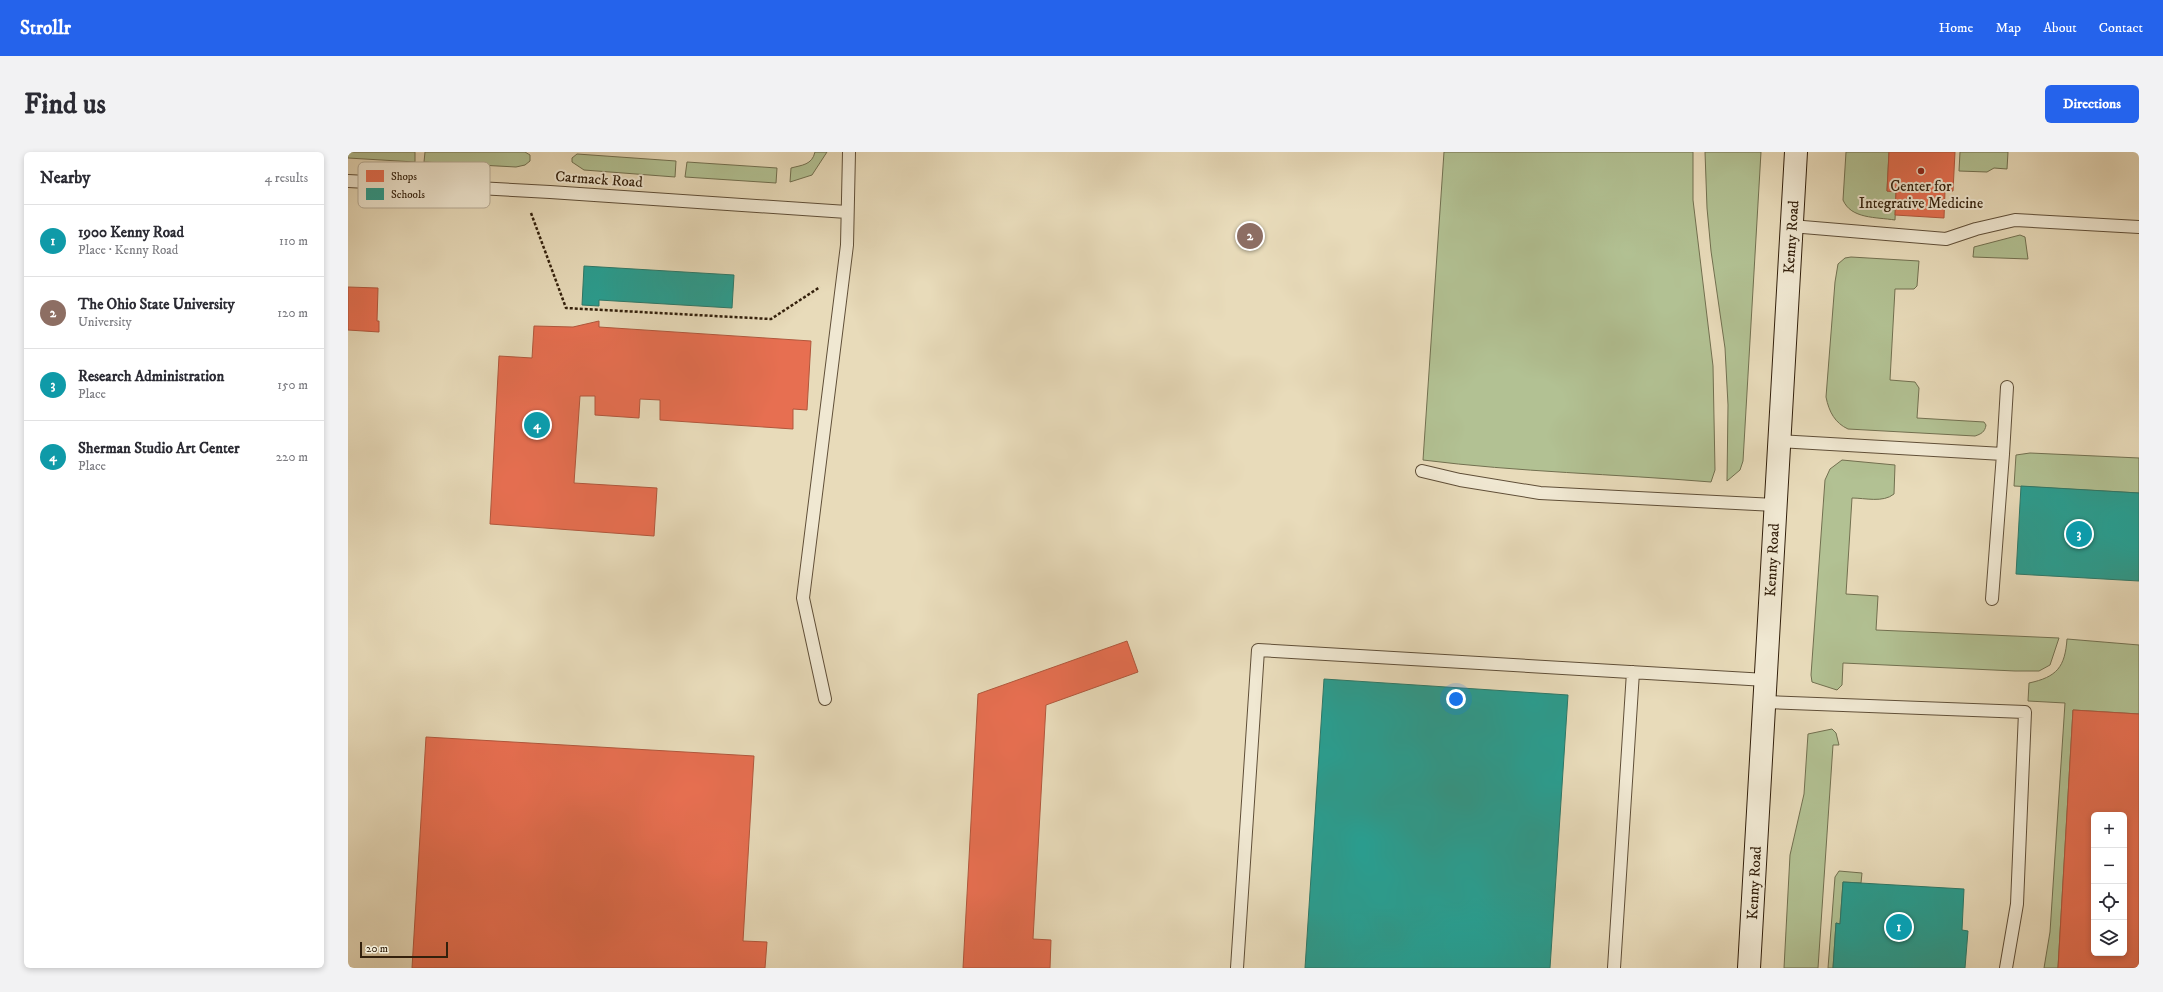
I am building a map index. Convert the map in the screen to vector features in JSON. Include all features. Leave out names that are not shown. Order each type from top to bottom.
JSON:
[{"type":"street","name":"Kenny Road","points":[[1749,968],[1778,441],[1796,152]]},
{"type":"lane","points":[[825,699],[803,598],[847,245],[849,152]]},
{"type":"lane","name":"Carmack Road","points":[[348,181],[358,182]]},
{"type":"lane","name":"Carmack Road","points":[[490,189],[847,212]]},
{"type":"lane","points":[[1791,226],[1946,239],[1976,229],[2015,220],[2139,227]]},
{"type":"lane","points":[[1992,599],[2008,387]]},
{"type":"lane","points":[[1778,441],[2003,454]]},
{"type":"lane","points":[[1422,471],[1460,480],[1540,493],[1775,505]]},
{"type":"lane","points":[[1237,968],[1258,650],[1766,680]]},
{"type":"lane","points":[[1614,968],[1633,672]]},
{"type":"lane","points":[[1764,702],[2026,712],[2017,904],[2006,968]]},
{"type":"path","points":[[530,191],[529,207],[566,308],[771,319],[826,283]]},
{"type":"green space","points":[[348,152],[415,152],[415,162],[348,158]]},
{"type":"green space","points":[[425,152],[525,152],[530,155],[530,161],[525,165],[516,167],[490,166],[490,162],[424,162]]},
{"type":"green space","points":[[815,152],[827,152],[812,175],[790,182],[791,168],[803,165],[812,160]]},
{"type":"green space","points":[[1444,152],[1693,152],[1693,200],[1713,366],[1715,470],[1711,482],[1531,470],[1423,460]]},
{"type":"green space","points":[[1705,152],[1761,152],[1743,461],[1740,470],[1727,481],[1728,405],[1725,348],[1711,251],[1707,208]]},
{"type":"green space","points":[[1846,152],[1889,152],[1887,191],[1896,192],[1895,220],[1858,214],[1847,206],[1843,200]]},
{"type":"green space","points":[[1960,152],[2008,152],[2007,169],[1994,168],[1987,172],[1959,171]]},
{"type":"green space","points":[[577,154],[676,161],[675,177],[584,170],[572,162],[572,158]]},
{"type":"green space","points":[[687,162],[777,168],[776,183],[685,177]]},
{"type":"green space","points":[[2020,235],[2025,237],[2028,259],[1973,257],[1974,247]]},
{"type":"green space","points":[[1851,257],[1919,261],[1917,286],[1914,289],[1895,289],[1890,380],[1915,382],[1919,388],[1917,418],[1984,422],[1986,425],[1982,432],[1975,436],[1848,429],[1843,427],[1833,416],[1826,397],[1835,282],[1838,264],[1845,258]]},
{"type":"green space","points":[[2030,453],[2139,458],[2139,493],[2014,486],[2016,455]]},
{"type":"green space","points":[[1842,460],[1895,465],[1894,494],[1890,497],[1879,499],[1852,498],[1846,594],[1878,596],[1876,630],[2059,638],[2050,665],[2039,671],[2015,671],[1843,663],[1842,685],[1837,690],[1812,682],[1811,675],[1825,480],[1830,469]]},
{"type":"green space","points":[[2067,639],[2139,645],[2139,714],[2073,710],[2058,968],[2044,968],[2050,932],[2065,703],[2028,701],[2029,683],[2046,678],[2058,669],[2064,657]]},
{"type":"green space","points":[[1832,729],[1836,733],[1839,745],[1833,745],[1818,968],[1784,968],[1790,855],[1804,794],[1808,734]]},
{"type":"green space","points":[[1839,871],[1862,873],[1861,883],[1843,882],[1840,924],[1836,923],[1833,968],[1828,968],[1835,877]]},
{"type":"building: Shops","name":"Center for Integrative Medicine","points":[[1889,152],[1955,152],[1953,191],[1945,191],[1944,218],[1895,215],[1896,192],[1887,191]]},
{"type":"building: Shops","points":[[348,287],[378,288],[377,321],[379,321],[379,332],[348,330]]},
{"type":"building: Shops","points":[[599,321],[599,327],[811,341],[807,410],[793,409],[793,429],[660,420],[660,400],[640,399],[639,418],[595,415],[595,396],[580,396],[574,483],[657,488],[654,536],[490,524],[499,356],[532,358],[534,326],[573,327]]},
{"type":"building: Shops","points":[[1127,641],[1138,672],[1046,705],[1033,939],[1051,940],[1050,968],[963,968],[978,694]]},
{"type":"building: Shops","points":[[2073,710],[2139,714],[2139,968],[2058,968]]},
{"type":"building: Shops","points":[[426,737],[754,756],[743,941],[767,942],[765,968],[412,968]]},
{"type":"building: Schools","points":[[584,266],[734,275],[732,308],[599,300],[599,306],[582,305]]},
{"type":"building: Schools","points":[[2021,486],[2139,493],[2139,581],[2016,574]]},
{"type":"building: Schools","points":[[1324,679],[1568,695],[1550,968],[1305,968]]},
{"type":"building: Schools","points":[[1843,882],[1964,889],[1962,930],[1968,931],[1965,968],[1833,968],[1836,923],[1840,924]]},
{"type":"place","name":"Center for Integrative Medicine","points":[[1921,171]]},
{"type":"place","name":"The Ohio State University","points":[[1250,236]]},
{"type":"place","name":"Sherman Studio Art Center","points":[[537,425]]},
{"type":"place","name":"Research Administration","points":[[2079,534]]},
{"type":"place","name":"1900 Kenny Road","points":[[1899,927]]}]
